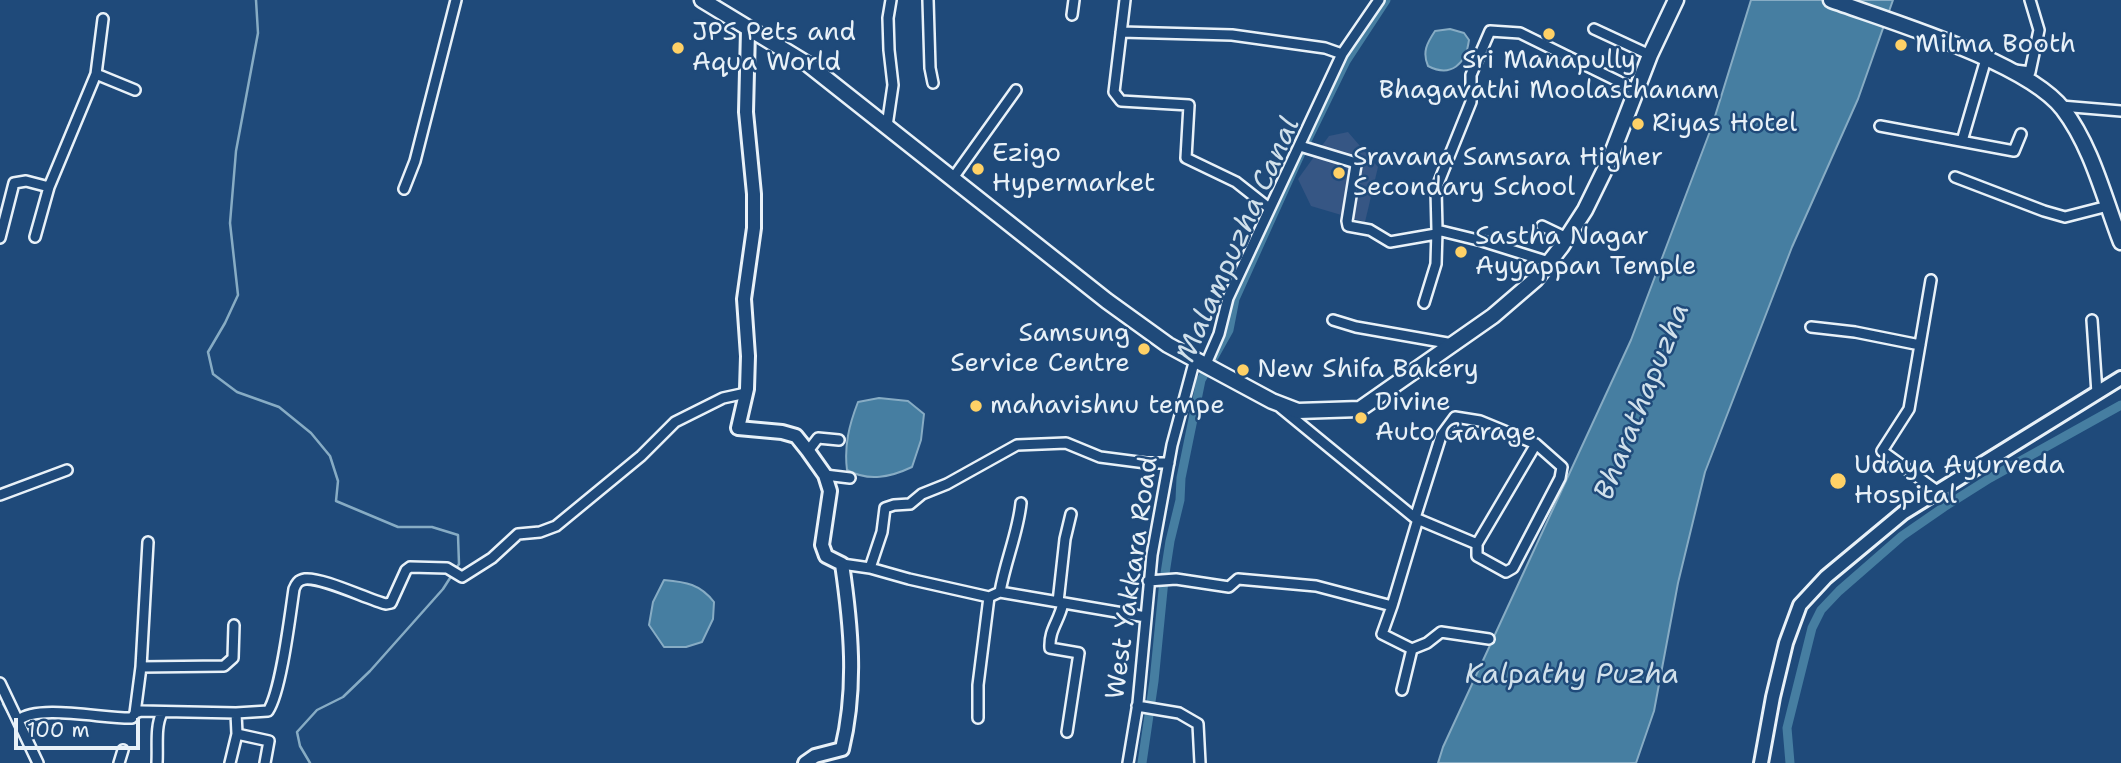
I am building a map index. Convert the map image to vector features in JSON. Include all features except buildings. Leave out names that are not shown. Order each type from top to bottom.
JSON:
[{"type":"main road","points":[[702,0],[809,65],[1107,301],[1168,345],[1272,401],[1297,411],[1360,409],[1504,307],[1536,279],[1585,211],[1609,161],[1650,55],[1676,0]]},
{"type":"main road","points":[[1831,0],[1986,59],[2030,81],[2061,106],[2079,132],[2121,242]]},
{"type":"street","points":[[404,189],[415,161],[456,0]]},
{"type":"street","points":[[887,126],[893,85],[888,18],[891,0]]},
{"type":"street","points":[[928,0],[933,83]]},
{"type":"street","points":[[1072,15],[1074,0]]},
{"type":"street","points":[[1125,0],[1114,92],[1121,101],[1189,105],[1186,158],[1236,182],[1269,208]]},
{"type":"street","name":"West Yakkara Road","points":[[1128,763],[1146,708],[1148,581],[1169,463],[1205,363],[1219,334],[1227,298],[1342,54],[1379,0]]},
{"type":"street","points":[[2005,68],[2030,72],[2039,30],[2030,0]]},
{"type":"street","points":[[35,237],[49,187],[96,74],[103,19]]},
{"type":"street","points":[[1594,29],[1650,55]]},
{"type":"street","points":[[748,30],[746,112],[754,194],[754,228],[744,299],[748,356],[746,393],[738,428],[796,436],[808,451],[825,475],[830,491],[822,545],[826,556],[842,564],[870,568],[989,597],[1000,592],[1146,617]]},
{"type":"street","points":[[1424,303],[1436,264],[1436,189],[1471,102],[1471,75],[1490,31],[1521,33],[1636,90]]},
{"type":"street","points":[[1121,32],[1232,35],[1325,48],[1342,54]]},
{"type":"street","points":[[1962,141],[1986,59]]},
{"type":"street","points":[[96,74],[135,90]]},
{"type":"street","points":[[953,178],[1016,90]]},
{"type":"street","points":[[2061,106],[2121,111]]},
{"type":"street","points":[[1880,126],[2014,151],[2021,134]]},
{"type":"street","points":[[1300,146],[1355,164],[1348,226],[1370,230],[1390,242],[1437,232],[1482,241],[1549,262]]},
{"type":"street","points":[[1955,177],[2065,217],[2108,206]]},
{"type":"street","points":[[0,238],[14,183],[26,181],[49,187]]},
{"type":"street","points":[[1542,226],[1567,238]]},
{"type":"street","points":[[1931,281],[1909,409],[1882,451],[1937,491]]},
{"type":"street","points":[[1333,320],[1356,327],[1453,344]]},
{"type":"street","points":[[2092,320],[2097,393]]},
{"type":"street","points":[[1811,327],[1855,332],[1920,345]]},
{"type":"street","points":[[1761,763],[1786,643],[1800,605],[1826,577],[1903,513],[2121,378]]},
{"type":"street","points":[[135,713],[268,711],[280,672],[295,585],[302,579],[315,580],[386,604],[391,603],[406,570],[410,568],[447,568],[462,577],[492,558],[518,534],[540,533],[556,526],[641,456],[676,422],[723,398],[746,393]]},
{"type":"street","points":[[1272,401],[1416,518],[1477,544]]},
{"type":"street","points":[[1489,639],[1441,632],[1427,643],[1412,649],[1382,634],[1441,436],[1455,417],[1480,422],[1536,444],[1563,467],[1560,478],[1513,568],[1506,572],[1477,556],[1477,544],[1536,444]]},
{"type":"street","points":[[808,451],[818,438],[839,440]]},
{"type":"street","points":[[870,568],[883,532],[885,508],[910,504],[922,494],[947,484],[1017,444],[1066,443],[1100,457],[1169,463]]},
{"type":"street","points":[[0,495],[67,470]]},
{"type":"street","points":[[825,475],[850,478]]},
{"type":"street","points":[[1000,592],[1021,503]]},
{"type":"street","points":[[1067,732],[1079,653],[1050,648],[1049,635],[1060,617],[1065,539],[1071,514]]},
{"type":"street","points":[[19,720],[24,715],[38,713],[132,718],[141,667],[148,542]]},
{"type":"street","points":[[805,763],[815,756],[842,749],[847,728],[851,629],[842,564]]},
{"type":"street","points":[[1148,581],[1176,579],[1228,587],[1238,579],[1316,586],[1392,606]]},
{"type":"street","points":[[978,718],[978,685],[989,597]]},
{"type":"street","points":[[141,667],[224,666],[233,658],[234,625]]},
{"type":"street","points":[[1402,690],[1412,649]]},
{"type":"street","points":[[0,682],[3,698],[19,720],[38,763]]},
{"type":"street","points":[[1146,708],[1179,713],[1198,724],[1200,763]]},
{"type":"street","points":[[156,763],[159,737],[157,724],[162,713]]},
{"type":"street","points":[[230,763],[237,734],[236,713]]},
{"type":"street","points":[[237,734],[269,741],[265,763]]},
{"type":"street","points":[[119,763],[123,750]]},
{"type":"shaded area","name":"Sravana Samsara Higher Secondary School","points":[[1348,132],[1378,167],[1365,222],[1311,206],[1298,179],[1329,136]]},
{"type":"water","points":[[1751,0],[1893,0],[1858,99],[1792,247],[1705,472],[1678,583],[1654,711],[1636,763],[1438,763],[1631,340],[1712,126]]},
{"type":"water","points":[[1450,29],[1464,33],[1469,40],[1465,56],[1450,69],[1428,66],[1425,52],[1432,35],[1435,31]]},
{"type":"water","points":[[879,398],[908,401],[924,414],[921,440],[912,467],[888,476],[855,474],[847,470],[846,452],[852,419],[858,402]]},
{"type":"water","points":[[664,580],[692,585],[714,602],[713,619],[702,642],[686,647],[664,647],[649,625],[653,602]]},
{"type":"waterway","points":[[256,0],[258,33],[236,151],[230,223],[238,295],[208,352],[213,374],[237,392],[279,407],[311,433],[330,456],[338,481],[336,501],[398,527],[432,527],[458,535],[459,564],[443,589],[370,671],[343,697],[317,710],[297,732],[300,746],[310,763]]},
{"type":"waterway","name":"Malampuzha Canal","points":[[1142,763],[1170,541],[1201,380],[1229,330],[1235,299],[1301,153],[1346,61],[1386,0]]},
{"type":"waterway","points":[[1790,763],[1787,728],[1812,628],[1821,610],[1902,536],[1944,507],[1990,478],[2121,405]]},
{"type":"waterway","points":[[3,704],[17,729]]},
{"type":"waterway","points":[[24,744],[32,763]]},
{"type":"place","name":"Sri Manapully Bhagavathi Moolasthanam","points":[[1549,34]]},
{"type":"place","name":"Milma Booth","points":[[1901,45]]},
{"type":"place","name":"JPS Pets and Aqua World","points":[[678,48]]},
{"type":"place","name":"Riyas Hotel","points":[[1638,124]]},
{"type":"place","name":"Ezigo Hypermarket","points":[[978,169]]},
{"type":"place","name":"Sravana Samsara Higher Secondary School","points":[[1339,173]]},
{"type":"place","name":"Sastha Nagar Ayyappan Temple","points":[[1461,252]]},
{"type":"place","name":"Samsung Service Centre","points":[[1144,349]]},
{"type":"place","name":"New Shifa Bakery","points":[[1243,370]]},
{"type":"place","name":"mahavishnu tempe","points":[[976,406]]},
{"type":"place","name":"Divine Auto Garage","points":[[1361,418]]},
{"type":"place","name":"Udaya Ayurveda Hospital","points":[[1838,481]]},
{"type":"water label","name":"Bharathapuzha","points":[[1643,402]]},
{"type":"water label","name":"Kalpathy Puzha","points":[[1572,676]]}]
